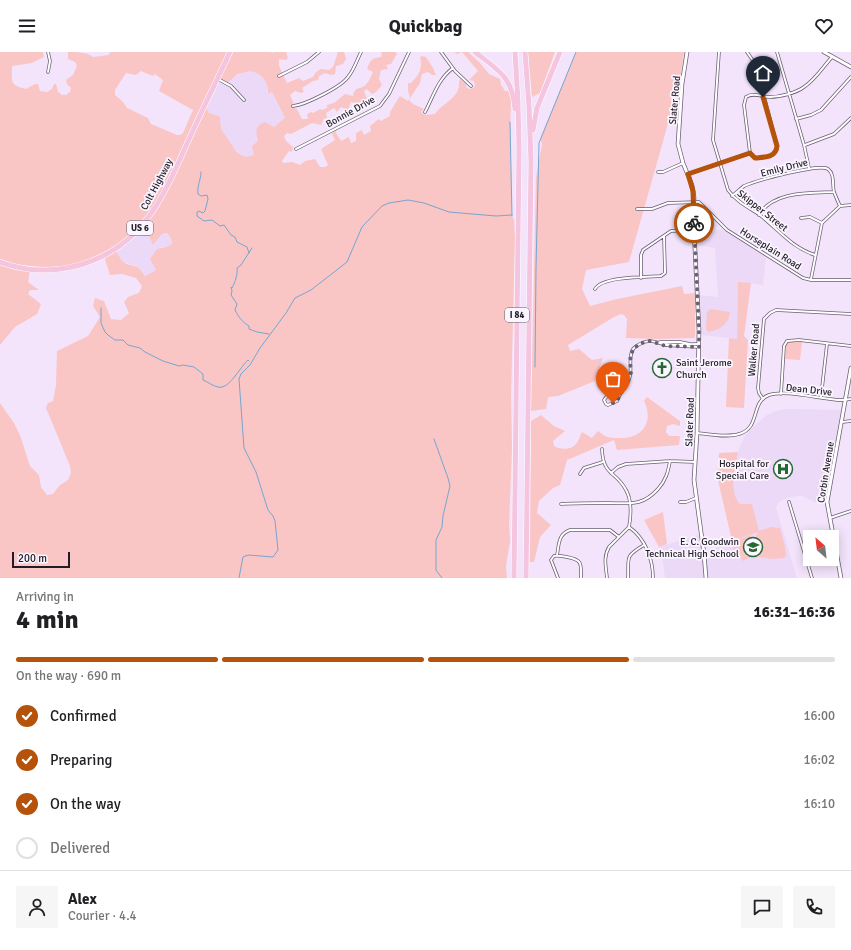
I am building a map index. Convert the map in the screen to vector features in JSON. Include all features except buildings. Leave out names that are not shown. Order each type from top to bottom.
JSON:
[{"type":"highway","name":"Colt Highway","points":[[0,262],[11,266],[30,269],[65,269],[97,259],[126,241],[146,221],[160,198],[230,52]]},
{"type":"highway","points":[[475,52],[502,73],[511,86],[514,97],[519,140]]},
{"type":"highway","name":"I 84","points":[[514,578],[519,140],[515,52]]},
{"type":"highway","name":"I 84","points":[[525,52],[531,148],[526,578]]},
{"type":"highway","points":[[531,148],[535,115],[560,52]]},
{"type":"main road","name":"Slater Road","points":[[687,52],[682,84],[678,144],[693,191],[694,202],[699,330],[697,433],[694,480],[706,578]]},
{"type":"main road","points":[[824,52],[851,67]]},
{"type":"main road","name":"Corbin Avenue","points":[[841,578],[829,519],[827,494],[842,422],[851,368]]},
{"type":"street","points":[[48,52],[50,61],[48,72]]},
{"type":"street","points":[[279,76],[307,62],[319,52]]},
{"type":"street","points":[[293,106],[304,103],[342,84],[351,73],[361,52]]},
{"type":"street","name":"Bonnie Drive","points":[[296,149],[380,106],[389,94],[410,52]]},
{"type":"street","points":[[441,52],[453,68],[471,86]]},
{"type":"street","name":"Skipper Street","points":[[719,52],[713,140],[725,182],[732,196],[744,207],[759,215],[793,244],[804,251],[815,254]]},
{"type":"street","points":[[748,52],[756,65],[763,97],[777,146],[774,154],[755,158],[750,153],[744,101],[746,97],[749,95],[763,97],[773,97],[804,87],[833,56]]},
{"type":"street","points":[[777,52],[809,168]]},
{"type":"street","points":[[425,112],[441,80],[453,68]]},
{"type":"street","points":[[217,78],[231,86],[244,100]]},
{"type":"street","points":[[796,119],[811,115],[821,110],[851,78]]},
{"type":"street","points":[[804,146],[834,134],[851,118]]},
{"type":"street","points":[[688,174],[750,153]]},
{"type":"street","points":[[658,172],[662,172],[683,163]]},
{"type":"street","name":"Emily Drive","points":[[732,196],[744,187],[754,183],[809,168],[822,167],[828,169],[832,175],[834,192],[840,206]]},
{"type":"street","points":[[759,215],[762,209],[773,201],[806,193],[834,192]]},
{"type":"street","points":[[637,209],[652,208],[668,203],[694,202]]},
{"type":"street","name":"Horseplain Road","points":[[694,202],[700,203],[727,230],[803,278],[811,280],[851,280]]},
{"type":"street","points":[[811,280],[822,223],[840,206],[851,206]]},
{"type":"street","points":[[800,218],[810,217],[822,223]]},
{"type":"street","points":[[641,278],[641,255],[643,250],[671,231],[694,230]]},
{"type":"street","points":[[595,289],[598,285],[615,279],[661,276],[665,273],[664,236]]},
{"type":"street","name":"Walker Road","points":[[763,399],[758,388],[764,319],[770,312],[776,310],[851,314]]},
{"type":"street","points":[[781,394],[786,342],[794,340],[851,346]]},
{"type":"street","points":[[624,386],[606,396],[604,400],[606,404],[608,405],[617,401],[631,374],[630,360],[633,349],[641,343],[650,341],[666,346],[699,346]]},
{"type":"street","points":[[657,343],[691,344],[699,346]]},
{"type":"street","points":[[821,397],[827,344]]},
{"type":"street","name":"Dean Drive","points":[[763,399],[771,395],[781,394],[846,400],[851,399]]},
{"type":"street","points":[[697,433],[731,435],[740,434],[748,430],[756,417],[757,407],[763,399]]},
{"type":"street","points":[[842,422],[851,421]]},
{"type":"street","points":[[602,449],[603,462],[627,490],[630,503],[629,527],[609,547],[605,556],[607,578]]},
{"type":"street","points":[[611,473],[618,467],[626,464],[670,461],[695,462]]},
{"type":"street","points":[[561,504],[630,503],[644,501],[664,482],[668,473],[670,461]]},
{"type":"street","points":[[580,474],[584,468],[603,462]]},
{"type":"street","points":[[680,502],[686,502],[696,498]]},
{"type":"street","points":[[789,502],[812,578]]},
{"type":"street","points":[[829,519],[851,511]]},
{"type":"street","points":[[629,527],[638,534],[650,557],[653,578]]},
{"type":"street","points":[[557,556],[560,537],[564,532],[570,530],[610,530],[618,537]]},
{"type":"street","points":[[628,578],[628,558],[633,551],[644,545]]},
{"type":"street","points":[[558,578],[551,560],[554,556],[576,559],[579,561],[581,565],[581,578]]},
{"type":"shaded area","points":[[0,52],[43,52],[44,57],[32,63],[12,66],[12,79],[14,84],[26,89],[38,84],[40,91],[47,92],[52,89],[54,84],[56,84],[58,92],[62,95],[66,95],[70,92],[71,88],[67,84],[66,80],[73,75],[77,66],[75,62],[68,59],[68,52],[85,53],[93,57],[109,55],[110,52],[286,52],[288,58],[286,60],[279,59],[279,66],[287,83],[299,78],[303,81],[313,77],[316,72],[321,69],[329,70],[333,67],[338,52],[344,52],[346,59],[343,64],[336,66],[335,74],[331,75],[325,73],[319,76],[318,80],[313,81],[302,88],[304,92],[301,93],[295,91],[290,95],[294,108],[297,109],[302,119],[308,119],[307,114],[327,108],[327,105],[334,103],[345,94],[353,96],[356,89],[364,86],[370,79],[373,72],[367,69],[369,63],[375,58],[381,57],[382,53],[380,52],[395,52],[397,54],[391,64],[386,65],[388,69],[381,70],[379,79],[382,85],[372,94],[367,89],[364,91],[367,99],[360,103],[351,102],[348,110],[341,107],[337,112],[334,108],[326,113],[327,119],[324,118],[321,125],[312,123],[291,134],[287,133],[284,136],[286,141],[293,147],[292,152],[289,151],[282,161],[283,163],[292,162],[300,165],[305,161],[315,159],[320,167],[325,167],[328,165],[321,149],[335,140],[331,134],[337,130],[336,133],[341,141],[349,137],[351,143],[356,141],[356,133],[362,130],[364,135],[371,131],[370,126],[379,119],[381,121],[390,116],[390,112],[400,96],[408,101],[410,97],[408,83],[411,83],[418,74],[421,68],[420,57],[422,56],[426,57],[436,75],[432,75],[428,72],[422,74],[420,83],[409,100],[413,104],[424,109],[421,112],[425,115],[435,114],[455,95],[459,87],[460,79],[469,89],[475,86],[474,81],[469,80],[478,71],[462,52],[468,52],[489,74],[500,79],[501,85],[505,91],[509,91],[511,97],[510,139],[512,216],[514,220],[515,241],[511,397],[512,448],[509,523],[510,541],[506,566],[507,578],[0,578],[0,403],[14,423],[20,435],[30,466],[39,475],[41,487],[47,495],[53,494],[59,486],[68,480],[71,473],[70,466],[46,408],[48,403],[53,401],[56,385],[57,351],[88,336],[100,317],[93,306],[95,298],[104,301],[111,319],[121,320],[129,313],[124,302],[128,297],[139,293],[142,286],[136,278],[122,274],[110,275],[104,256],[84,264],[30,269],[28,282],[39,290],[30,290],[28,294],[41,304],[37,314],[15,327],[0,345]],"holes":[[[141,71],[153,76],[155,74],[163,80],[159,91],[193,110],[183,133],[180,135],[151,124],[148,118],[127,108],[115,95],[115,90],[126,73],[136,75]],[[250,71],[261,76],[266,82],[268,94],[272,92],[285,118],[274,127],[265,122],[257,127],[256,131],[258,141],[252,146],[254,155],[246,157],[236,151],[221,129],[220,117],[209,113],[205,105],[218,78],[227,83],[238,74]],[[137,231],[142,236],[149,236],[153,245],[162,234],[167,233],[171,238],[172,244],[157,249],[150,259],[156,270],[145,276],[138,267],[123,262],[115,249]]]},
{"type":"shaded area","points":[[528,52],[555,52],[540,93],[532,97]]},
{"type":"shaded area","points":[[576,52],[684,52],[680,81],[629,262],[586,270],[582,289],[590,306],[682,286],[684,294],[695,293],[695,338],[626,338],[627,319],[621,314],[614,317],[568,345],[570,351],[579,349],[592,360],[603,358],[595,381],[558,396],[548,397],[546,409],[531,411],[536,178],[542,144],[540,139]]},
{"type":"shaded area","points":[[245,71],[254,71],[265,79],[268,94],[272,92],[285,119],[274,127],[271,125],[258,141],[254,155],[246,157],[241,155],[231,145],[221,129],[220,117],[209,113],[205,105],[217,78],[233,78]]},
{"type":"shaded area","points":[[721,229],[766,257],[763,285],[738,282],[737,339],[702,335],[700,295],[718,297],[715,248],[697,245],[697,237]]},
{"type":"shaded area","points":[[137,231],[149,236],[153,245],[162,234],[168,233],[171,238],[172,244],[166,247],[161,247],[156,270],[145,276],[138,267],[121,261],[115,249]]},
{"type":"shaded area","points":[[738,282],[751,283],[744,336],[748,340],[744,408],[726,407],[729,338],[737,339]]},
{"type":"shaded area","points":[[710,309],[730,312],[728,320],[723,326],[708,332],[706,329],[707,312]]},
{"type":"shaded area","points":[[791,341],[802,342],[800,360],[785,359],[786,344]]},
{"type":"shaded area","points":[[647,397],[680,421],[680,426],[673,424],[667,426],[666,432],[669,436],[680,436],[679,445],[617,450],[614,440],[567,460],[560,485],[553,488],[539,501],[537,513],[551,525],[540,537],[534,562],[530,562],[531,421],[541,415],[554,426],[565,431],[553,441],[554,446],[566,449],[576,444],[582,432],[592,438],[598,431],[604,436],[608,437],[629,437],[641,432],[647,421],[647,408],[644,401]]},
{"type":"shaded area","name":"Hospital for Special Care","points":[[788,409],[841,410],[824,501],[815,502],[802,496],[797,496],[787,498],[778,503],[776,508],[797,578],[665,578],[662,556],[659,547],[702,534],[705,553],[759,531],[752,505],[740,504],[736,500],[734,492],[734,481],[739,448],[746,434],[765,416],[775,411]]},
{"type":"shaded area","points":[[738,452],[734,479],[734,493],[736,499],[740,504],[752,504],[759,531],[771,527],[780,528],[785,547],[786,556],[784,558],[772,559],[754,556],[753,551],[749,558],[743,561],[731,545],[732,542],[751,535],[753,542],[758,532],[732,541],[718,480],[719,453]]},
{"type":"shaded area","points":[[663,512],[667,544],[659,547],[644,520]]},
{"type":"waterway","points":[[535,367],[539,143],[576,52]]},
{"type":"waterway","points":[[510,122],[512,216]]},
{"type":"waterway","points":[[201,172],[198,194],[201,196],[207,195],[208,199],[205,211],[203,213],[199,211],[197,212],[197,216],[204,221],[212,220],[220,226],[224,225],[231,235],[235,237],[237,242],[247,247],[249,253]]},
{"type":"waterway","points":[[239,578],[243,557],[248,555],[273,557],[278,550],[275,521],[268,510],[256,472],[244,448],[239,379],[295,298],[311,290],[347,262],[362,227],[382,206],[389,203],[408,200],[424,203],[449,212],[496,216],[512,215]]},
{"type":"waterway","points":[[252,248],[241,265],[237,268],[236,278],[232,288],[231,287],[231,295],[237,304],[235,310],[236,312],[242,321],[249,326],[249,329],[269,334]]},
{"type":"waterway","points":[[101,308],[101,323],[105,332],[115,340],[123,340],[128,345],[140,348],[163,361],[179,366],[183,365],[194,367],[203,374],[203,380],[218,387],[222,387],[230,382],[245,363],[248,360],[249,361]]},
{"type":"waterway","points":[[434,439],[450,486],[442,527],[436,540],[436,570],[442,578]]},
{"type":"way so far","points":[[613,403],[617,401],[631,374],[630,360],[633,349],[641,343],[650,341],[666,346],[699,347],[694,223]]},
{"type":"place","name":"Saint Jerome Church","points":[[662,368]]},
{"type":"place","name":"Hospital for Special Care","points":[[783,469]]},
{"type":"place","name":"E. C. Goodwin Technical High School","points":[[753,547]]},
{"type":"route","points":[[694,223],[693,191],[688,174],[750,153],[755,158],[774,154],[777,146],[763,97]]}]
